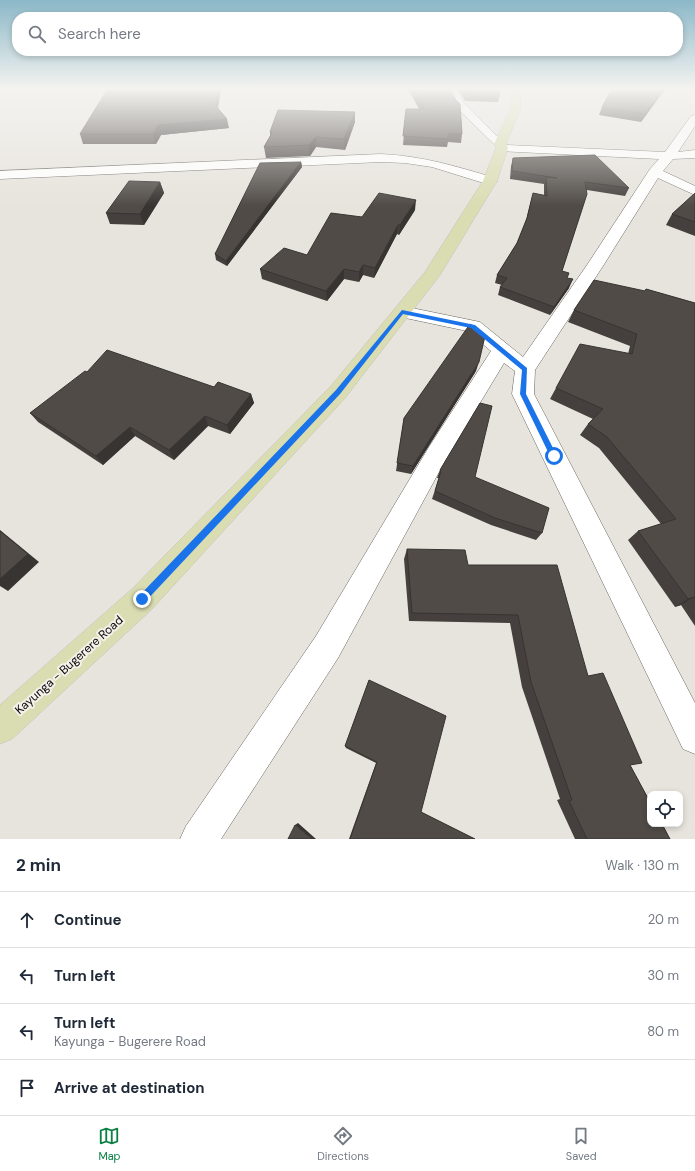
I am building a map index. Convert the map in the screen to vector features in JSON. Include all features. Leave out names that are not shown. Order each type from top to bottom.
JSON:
[{"type":"main road","name":"Kayunga - Bugerere Road","points":[[0,727],[142,599],[338,392],[432,275],[490,181],[508,128]]},
{"type":"street","points":[[483,128],[501,146],[669,156],[695,154]]},
{"type":"street","points":[[688,128],[669,156],[655,172],[595,266],[525,369],[523,394],[695,737]]},
{"type":"street","points":[[0,175],[381,158],[405,159],[434,164],[490,181]]},
{"type":"street","points":[[655,172],[695,191]]},
{"type":"street","points":[[402,312],[473,326],[525,369]]},
{"type":"street","points":[[199,839],[327,646],[437,454],[502,350]]},
{"type":"building","points":[[84,128],[156,128],[153,134],[80,134]]},
{"type":"building","points":[[271,128],[348,128],[344,139],[316,137],[309,145],[264,147],[272,133],[270,132]]},
{"type":"building","points":[[404,128],[462,128],[462,134],[448,134],[448,139],[403,136]]},
{"type":"building","points":[[595,155],[629,188],[585,182],[587,194],[562,271],[569,273],[567,278],[573,279],[554,307],[500,287],[507,278],[497,275],[517,243],[527,218],[533,193],[547,196],[546,177],[557,178],[512,171],[513,158]]},
{"type":"building","points":[[301,162],[226,261],[215,254],[260,163]]},
{"type":"building","points":[[129,181],[160,182],[140,214],[106,213]]},
{"type":"building","points":[[379,193],[416,200],[400,225],[398,225],[375,268],[363,265],[359,272],[344,269],[326,291],[260,269],[284,248],[307,255],[331,213],[362,217]]},
{"type":"building","points":[[695,193],[695,222],[672,214]]},
{"type":"building","points":[[594,280],[645,291],[646,289],[695,303],[695,598],[688,599],[638,531],[676,519],[607,437],[588,424],[603,409],[556,388],[580,344],[632,354],[637,334],[574,310]]},
{"type":"building","points":[[470,324],[485,336],[479,362],[413,466],[397,463],[404,418]]},
{"type":"building","points":[[107,350],[214,387],[218,382],[251,394],[227,425],[205,416],[169,450],[130,427],[96,456],[30,413],[85,371],[87,372]]},
{"type":"building","points":[[480,403],[492,406],[475,477],[549,508],[542,533],[495,518],[435,491],[441,471],[440,470]]},
{"type":"building","points":[[0,531],[28,554],[0,579]]},
{"type":"building","points":[[407,549],[465,550],[468,565],[557,565],[588,676],[603,673],[642,763],[630,765],[647,796],[647,827],[664,827],[670,839],[587,839],[569,801],[572,800],[531,682],[518,615],[412,613]]},
{"type":"building","points":[[369,680],[446,716],[421,812],[475,839],[350,839],[377,762],[345,746]]},
{"type":"building","points":[[295,825],[312,839],[288,839]]},
{"type":"route","points":[[142,599],[338,392],[402,312],[473,326],[525,369],[523,394],[554,456]]}]
